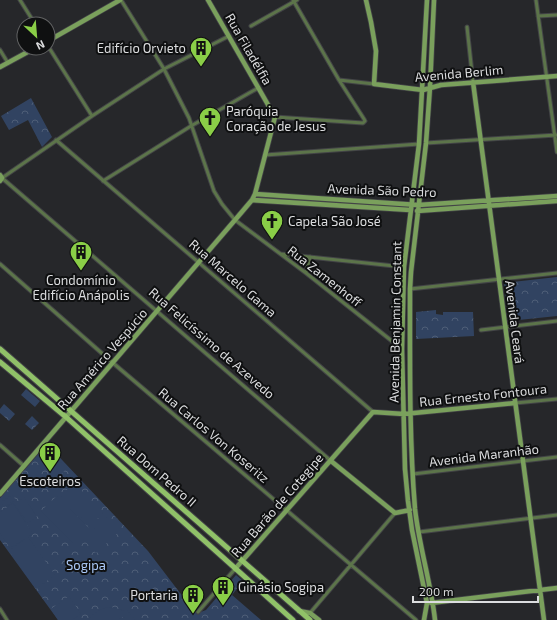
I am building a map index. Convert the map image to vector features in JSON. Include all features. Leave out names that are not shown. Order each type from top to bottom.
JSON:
[{"type":"main road","name":"Rua Dom Pedro II","points":[[0,349],[310,620]]},
{"type":"main road","name":"Rua Dom Pedro II","points":[[0,362],[66,417],[293,620]]},
{"type":"street","points":[[56,36],[120,0]]},
{"type":"street","name":"Rua Zamenhoff","points":[[120,0],[164,70],[192,126],[214,191],[222,204],[236,220],[402,349]]},
{"type":"street","name":"Rua Filadélfia","points":[[208,0],[275,116]]},
{"type":"street","points":[[366,0],[376,51],[374,84]]},
{"type":"street","name":"Avenida Benjamin Constant","points":[[424,620],[427,604],[409,510],[405,469],[402,349],[404,267],[419,144],[427,0]]},
{"type":"street","name":"Avenida Benjamin Constant","points":[[434,0],[426,143],[410,289],[413,474],[419,532],[433,602],[435,620]]},
{"type":"street","points":[[536,0],[556,135],[557,152]]},
{"type":"street","points":[[22,1],[30,16]]},
{"type":"street","points":[[251,26],[295,1],[339,80],[365,121],[363,123],[275,116],[255,194],[252,200]]},
{"type":"street","points":[[538,16],[557,15]]},
{"type":"street","name":"Avenida Ceará","points":[[467,27],[472,82],[544,620]]},
{"type":"street","points":[[1,178],[92,116],[164,70],[228,36]]},
{"type":"street","points":[[0,50],[8,63]]},
{"type":"street","points":[[0,67],[21,56]]},
{"type":"street","points":[[54,56],[92,116]]},
{"type":"street","name":"Avenida Berlim","points":[[339,80],[423,90],[430,87],[472,82],[557,76]]},
{"type":"street","points":[[103,181],[192,126],[258,88]]},
{"type":"street","points":[[426,143],[556,135]]},
{"type":"street","name":"Rua Marcelo Gama","points":[[56,140],[373,412]]},
{"type":"street","points":[[264,155],[419,144]]},
{"type":"street","name":"Rua Felicíssimo de Azevedo","points":[[1,178],[158,311],[331,461],[395,513]]},
{"type":"street","name":"Avenida São Pedro","points":[[255,194],[345,200],[365,204],[411,208],[489,203],[557,196]]},
{"type":"street","points":[[281,196],[281,202]]},
{"type":"street","points":[[302,197],[302,203]]},
{"type":"street","points":[[324,205],[325,199]]},
{"type":"street","name":"Rua Américo Vespúcio","points":[[0,494],[252,200]]},
{"type":"street","name":"Avenida São Pedro","points":[[252,200],[345,206],[365,204]]},
{"type":"street","points":[[345,200],[345,206]]},
{"type":"street","name":"Avenida São Pedro","points":[[489,203],[557,201]]},
{"type":"street","points":[[280,254],[404,267]]},
{"type":"street","points":[[306,273],[310,257]]},
{"type":"street","name":"Rua Carlos Von Koseritz","points":[[0,264],[113,363],[416,620]]},
{"type":"street","points":[[410,289],[557,273]]},
{"type":"street","points":[[481,330],[557,321]]},
{"type":"street","name":"Rua Ernesto Fontoura","points":[[404,414],[557,399]]},
{"type":"street","points":[[373,412],[404,414]]},
{"type":"street","name":"Rua Barão de Cotegipe","points":[[198,612],[373,412]]},
{"type":"street","points":[[0,445],[25,466]]},
{"type":"street","name":"Avenida Maranhão","points":[[413,474],[557,457]]},
{"type":"street","points":[[310,613],[395,513],[416,509]]},
{"type":"street","points":[[419,532],[557,515]]},
{"type":"street","points":[[427,604],[433,602],[557,588]]},
{"type":"street","points":[[0,609],[7,620]]},
{"type":"street","points":[[299,611],[310,613],[318,620]]},
{"type":"green space","points":[[31,98],[52,137],[42,147],[28,120],[9,130],[1,116]]},
{"type":"green space","points":[[557,277],[557,316],[509,321],[504,283]]},
{"type":"green space","points":[[436,310],[436,314],[443,315],[443,312],[473,312],[474,336],[416,339],[416,312]]},
{"type":"green space","points":[[26,389],[40,401],[35,407],[21,395]]},
{"type":"green space","points":[[4,404],[15,414],[9,421],[0,413],[0,409]]},
{"type":"green space","points":[[32,416],[39,423],[32,430],[25,424]]},
{"type":"green space","name":"Sogipa","points":[[47,444],[148,551],[180,593],[193,604],[198,613],[206,610],[236,575],[243,581],[232,595],[261,620],[58,620],[0,540],[0,498]]},
{"type":"green space","points":[[56,458],[67,467],[62,474],[50,464]]},
{"type":"green space","points":[[38,471],[51,483],[45,489],[32,478]]},
{"type":"green space","points":[[74,483],[103,513],[90,526],[61,496]]},
{"type":"green space","points":[[12,495],[16,500],[4,507],[1,502]]},
{"type":"green space","points":[[57,496],[89,528],[73,543],[41,511]]},
{"type":"green space","points":[[24,497],[37,517],[28,523],[14,504]]},
{"type":"green space","points":[[13,503],[33,534],[28,537],[55,575],[36,589],[9,551],[25,539],[10,548],[0,533],[0,512]]},
{"type":"green space","points":[[107,517],[120,531],[96,553],[83,539]]},
{"type":"green space","points":[[69,596],[81,614],[72,620],[58,620],[51,609]]},
{"type":"green space","points":[[111,607],[125,611],[127,610],[135,620],[127,620],[123,617],[118,620],[88,620],[98,611]]},
{"type":"place","name":"Edifício Orvieto","points":[[201,68]]},
{"type":"place","name":"Paróquia Coração de Jesus","points":[[210,138]]},
{"type":"place","name":"Capela São José","points":[[272,240]]},
{"type":"place","name":"Condomínio Edifício Anápolis","points":[[81,272]]},
{"type":"place","name":"Escoteiros","points":[[50,472]]},
{"type":"place","name":"Ginásio Sogipa","points":[[223,606]]},
{"type":"place","name":"Portaria","points":[[193,614]]}]
